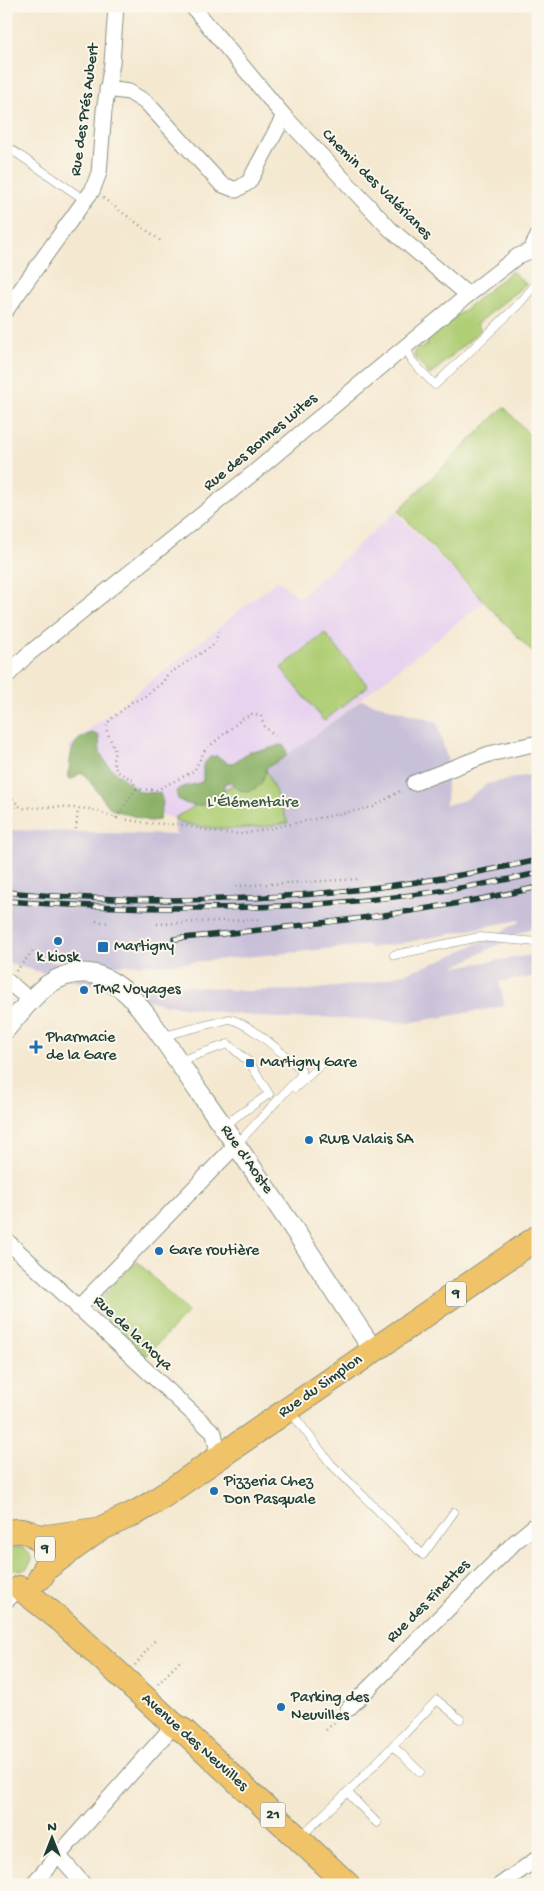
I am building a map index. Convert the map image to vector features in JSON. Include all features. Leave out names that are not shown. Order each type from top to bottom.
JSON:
[{"type":"main road","name":"Rue du Simplon","points":[[44,1572],[100,1529],[137,1512],[289,1410],[538,1237]]},
{"type":"main road","name":"Rue du Simplon","points":[[35,1536],[48,1537],[100,1529]]},
{"type":"main road","name":"9","points":[[7,1532],[23,1531],[35,1536],[46,1551],[47,1560],[44,1572],[32,1585],[11,1591]]},
{"type":"main road","name":"Avenue des Neuvilles","points":[[44,1572],[51,1602],[62,1622]]},
{"type":"main road","name":"Avenue des Neuvilles","points":[[11,1591],[62,1622],[184,1731],[348,1885]]},
{"type":"street","name":"Rue des Prés Aubert","points":[[6,310],[88,195],[98,173],[107,89],[112,63],[116,6]]},
{"type":"street","name":"Chemin des Valérianes","points":[[192,6],[284,116],[390,229],[468,295]]},
{"type":"street","points":[[107,89],[129,92],[148,103],[221,184],[236,190],[249,182],[284,116]]},
{"type":"street","name":"Rue des Bonnes Luites","points":[[6,677],[26,656],[256,471],[468,295],[518,256],[534,254],[538,236]]},
{"type":"street","points":[[414,783],[489,754],[538,743]]},
{"type":"street","name":"Rue d'Aoste","points":[[30,1000],[49,983],[63,976],[78,973],[106,978],[128,995],[236,1145],[374,1351]]},
{"type":"street","points":[[6,1030],[30,1000],[10,977]]},
{"type":"street","points":[[78,1308],[236,1145]]},
{"type":"street","name":"Rue de la Moya","points":[[6,1240],[214,1433],[217,1448],[213,1461]]},
{"type":"street","name":"Rue des Finettes","points":[[348,1709],[515,1542],[538,1523]]},
{"type":"street","points":[[32,1885],[174,1724]]},
{"type":"street","points":[[58,1855],[84,1885]]},
{"type":"street","points":[[500,1885],[538,1858]]},
{"type":"lane","points":[[6,146],[88,195]]},
{"type":"lane","points":[[406,347],[412,361],[435,385],[520,302],[538,281]]},
{"type":"lane","points":[[394,955],[479,937],[538,942]]},
{"type":"lane","points":[[234,1020],[266,1040],[301,1069],[302,1075],[236,1145],[160,1037],[234,1020]]},
{"type":"lane","points":[[178,1062],[228,1044],[250,1063],[269,1094],[222,1126]]},
{"type":"lane","points":[[236,1145],[245,1134],[325,1061]]},
{"type":"lane","points":[[289,1410],[331,1464],[424,1555],[454,1512]]},
{"type":"lane","points":[[298,1838],[394,1747],[437,1700],[460,1720]]},
{"type":"lane","points":[[394,1747],[420,1772]]},
{"type":"lane","points":[[347,1792],[377,1823]]},
{"type":"path","points":[[88,195],[161,241]]},
{"type":"path","points":[[136,789],[133,780],[118,772],[115,768],[113,760],[115,751],[107,731],[107,724],[132,702],[144,698],[163,682],[167,675],[215,644],[219,630]]},
{"type":"path","points":[[136,789],[157,790],[194,771],[205,750],[242,719],[252,714],[261,716],[264,726],[275,736]]},
{"type":"path","points":[[6,792],[19,806],[24,808],[92,809],[116,818],[147,823],[184,825],[219,833],[243,834],[373,807],[414,783]]},
{"type":"path","points":[[116,818],[136,789]]},
{"type":"path","points":[[6,808],[19,806]]},
{"type":"path","points":[[76,829],[78,809]]},
{"type":"path","points":[[236,886],[358,879]]},
{"type":"path","points":[[156,924],[262,919]]},
{"type":"path","points":[[96,921],[109,923]]},
{"type":"path","points":[[10,977],[33,950]]},
{"type":"path","points":[[133,1668],[156,1639]]},
{"type":"path","points":[[145,1698],[181,1660]]},
{"type":"shaded area","points":[[395,512],[484,602],[302,745],[174,818],[112,806],[68,747],[278,580],[299,598]]},
{"type":"shaded area","points":[[361,700],[437,722],[448,762],[446,805],[465,800],[487,784],[538,773],[538,924],[454,967],[538,954],[538,976],[499,982],[505,1006],[408,1023],[320,1017],[292,1019],[261,1017],[167,1005],[6,963],[6,830],[176,835],[174,818],[302,745]],"holes":[[[519,920],[520,922],[460,952],[402,974],[376,982],[309,990],[244,991],[159,983],[158,989],[24,954],[57,960],[114,965],[173,964],[369,945],[370,948]]]},
{"type":"green space","points":[[512,271],[526,284],[477,324],[481,330],[430,375],[414,356],[415,350],[419,347],[421,349],[428,344],[426,341]]},
{"type":"green space","points":[[504,407],[538,444],[538,652],[534,654],[398,511]]},
{"type":"green space","points":[[325,633],[368,686],[324,721],[281,668]]},
{"type":"green space","points":[[92,733],[99,736],[100,753],[114,771],[140,792],[160,793],[163,803],[159,820],[149,821],[111,809],[83,773],[73,779],[68,778],[75,743]]},
{"type":"green space","points":[[280,745],[286,749],[285,757],[266,768],[263,779],[253,790],[242,791],[229,782],[224,784],[224,795],[222,798],[211,803],[194,805],[178,799],[176,791],[203,781],[203,765],[210,757],[217,756],[228,763],[233,763],[250,751],[265,750]]},
{"type":"green space","name":"L'Élémentaire","points":[[265,767],[288,823],[233,829],[186,824],[174,818]]},
{"type":"green space","points":[[137,1261],[188,1312],[146,1356],[92,1307]]},
{"type":"green space","points":[[19,1547],[28,1550],[31,1559],[28,1568],[19,1571],[10,1568],[7,1559],[10,1550]]},
{"type":"railway","points":[[6,892],[139,900],[273,897],[406,883],[538,860]]},
{"type":"railway","points":[[6,901],[139,908],[273,906],[407,896],[473,886],[538,873]]},
{"type":"railway","points":[[174,939],[402,912],[493,897],[538,887]]},
{"type":"place","name":"k kiosk","points":[[58,941]]},
{"type":"place","name":"Martigny","points":[[103,947]]},
{"type":"place","name":"TMR Voyages","points":[[84,990]]},
{"type":"place","name":"Pharmacie de la Gare","points":[[36,1047]]},
{"type":"place","name":"Martigny Gare","points":[[250,1063]]},
{"type":"place","name":"RWB Valais SA","points":[[309,1140]]},
{"type":"place","name":"Gare routière","points":[[159,1251]]},
{"type":"place","name":"Pizzeria Chez Don Pasquale","points":[[214,1491]]},
{"type":"place","name":"Parking des Neuvilles","points":[[281,1707]]}]
